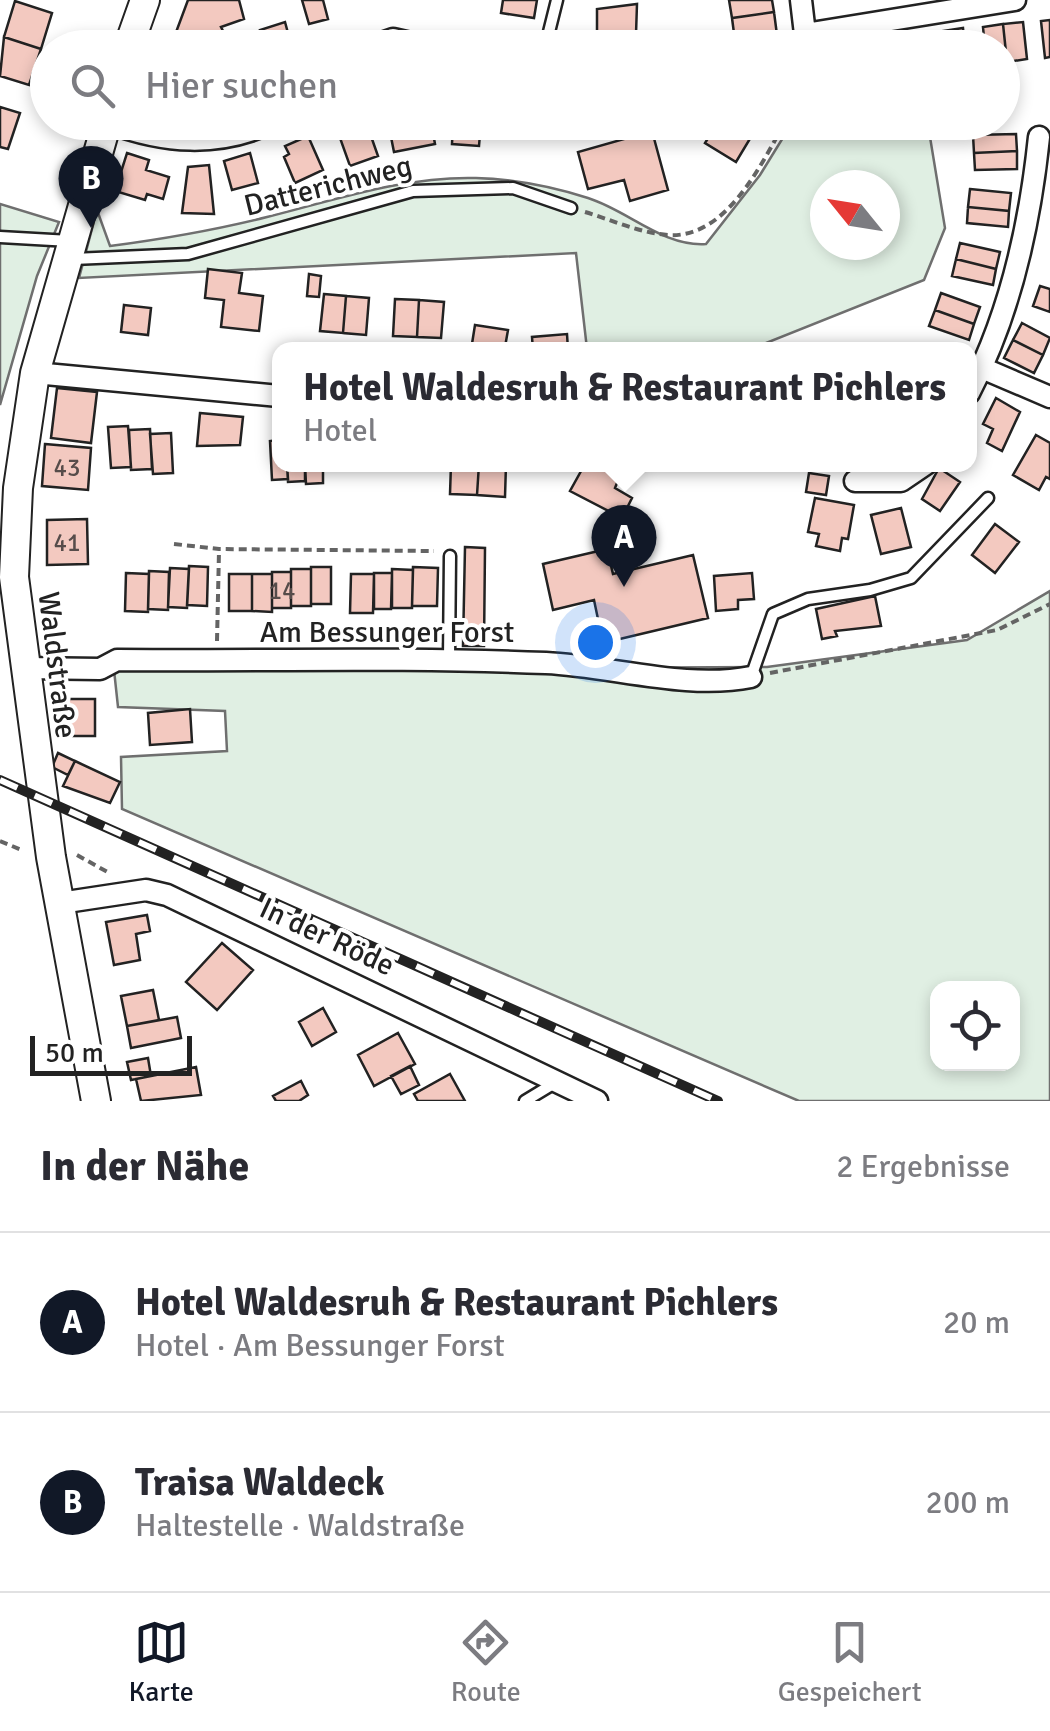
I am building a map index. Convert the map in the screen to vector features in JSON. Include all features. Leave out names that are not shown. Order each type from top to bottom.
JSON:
[{"type":"street","points":[[134,30],[145,0]]},
{"type":"street","points":[[801,0],[805,30]]},
{"type":"street","points":[[829,30],[1010,0]]},
{"type":"street","points":[[977,378],[1042,190],[1039,137]]},
{"type":"street","name":"Waldstraße","points":[[96,1101],[51,857],[14,577],[18,488],[35,373],[102,140]]},
{"type":"street","points":[[982,368],[1050,397]]},
{"type":"street","points":[[35,373],[272,395]]},
{"type":"street","points":[[855,481],[901,480],[914,472]]},
{"type":"street","name":"Am Bessunger Forst","points":[[24,668],[100,668],[118,660],[449,660],[550,663],[710,681],[751,676]]},
{"type":"street","name":"In der Röde","points":[[60,903],[146,890],[167,894],[597,1101]]},
{"type":"lane","points":[[549,30],[556,0]]},
{"type":"lane","name":"Datterichweg","points":[[0,237],[69,250],[188,254],[414,192],[512,188],[572,208]]},
{"type":"lane","points":[[751,676],[773,614],[808,599],[870,590],[911,578],[988,498]]},
{"type":"lane","points":[[449,660],[450,556]]},
{"type":"lane","points":[[525,1101],[559,1080]]},
{"type":"path","points":[[572,208],[650,232],[689,234],[710,223],[737,196],[756,174],[775,140]]},
{"type":"path","points":[[174,544],[219,549],[442,551],[450,556]]},
{"type":"path","points":[[217,661],[219,549]]},
{"type":"path","points":[[751,676],[996,630],[1050,604]]},
{"type":"path","points":[[51,857],[74,854],[92,860],[111,874],[117,893]]},
{"type":"green space","points":[[782,140],[930,140],[945,228],[924,280],[769,342],[586,342],[576,253],[79,278],[97,210],[110,246],[228,226],[397,185],[449,178],[490,179],[561,190],[603,204],[661,234],[706,244],[760,175]]},
{"type":"green space","points":[[0,204],[59,222],[37,276],[0,405]]},
{"type":"green space","points":[[1050,591],[1050,1101],[799,1101],[122,809],[121,757],[227,751],[225,711],[118,707],[114,670],[767,667],[967,640]]},
{"type":"building","points":[[188,0],[239,0],[244,19],[221,27],[222,30],[177,30]]},
{"type":"building","points":[[302,0],[323,0],[328,19],[309,24]]},
{"type":"building","points":[[503,0],[537,0],[534,18],[501,13]]},
{"type":"building","points":[[729,0],[772,0],[774,12],[732,18]]},
{"type":"building","points":[[15,1],[52,13],[47,30],[30,30],[30,45],[4,37]]},
{"type":"building","points":[[637,4],[636,30],[597,30],[597,9]]},
{"type":"building","points":[[774,12],[776,30],[734,30],[732,18]]},
{"type":"building","points":[[1050,20],[1050,57],[1045,58],[1041,21]]},
{"type":"building","points":[[285,22],[287,30],[260,30]]},
{"type":"building","points":[[1023,22],[1027,59],[1020,60],[1020,30],[1004,30],[1003,24]]},
{"type":"building","points":[[1003,24],[1004,30],[983,30]]},
{"type":"building","points":[[4,37],[30,45],[29,85],[0,76]]},
{"type":"building","points":[[0,107],[20,113],[8,149],[0,147]]},
{"type":"building","points":[[310,140],[323,170],[295,183],[284,157],[289,154],[285,146]]},
{"type":"building","points":[[341,140],[372,140],[378,156],[350,166]]},
{"type":"building","points":[[392,140],[434,140],[435,144],[394,152]]},
{"type":"building","points":[[452,140],[480,140],[479,146],[452,144]]},
{"type":"building","points":[[620,140],[654,140],[668,190],[630,201],[624,180],[588,189],[578,152]]},
{"type":"building","points":[[707,140],[749,140],[736,162],[705,143]]},
{"type":"building","points":[[973,140],[1016,140],[1017,151],[974,153]]},
{"type":"building","points":[[1017,151],[1017,169],[975,170],[974,153]]},
{"type":"building","points":[[127,153],[149,160],[146,170],[169,177],[163,199],[147,194],[145,200],[115,191]]},
{"type":"building","points":[[250,153],[258,183],[232,190],[224,161]]},
{"type":"building","points":[[209,165],[214,214],[182,213],[188,167]]},
{"type":"building","points":[[970,189],[1011,193],[1009,211],[968,207]]},
{"type":"building","points":[[968,207],[1009,211],[1008,227],[967,223]]},
{"type":"building","points":[[960,243],[1000,252],[996,269],[956,259]]},
{"type":"building","points":[[956,259],[996,269],[993,285],[952,276]]},
{"type":"building","points":[[208,269],[242,273],[239,293],[263,296],[259,331],[221,327],[224,300],[205,298]]},
{"type":"building","points":[[309,274],[321,276],[319,297],[307,296]]},
{"type":"building","points":[[1040,286],[1050,289],[1050,312],[1033,306]]},
{"type":"building","points":[[941,293],[980,307],[974,324],[935,310]]},
{"type":"building","points":[[324,294],[346,296],[343,333],[320,331]]},
{"type":"building","points":[[346,296],[369,298],[366,335],[343,333]]},
{"type":"building","points":[[395,299],[419,300],[417,337],[393,336]]},
{"type":"building","points":[[419,300],[444,302],[441,338],[417,337]]},
{"type":"building","points":[[124,305],[151,308],[148,335],[121,332]]},
{"type":"building","points":[[935,310],[974,324],[969,340],[929,326]]},
{"type":"building","points":[[1022,323],[1050,338],[1043,355],[1013,340]]},
{"type":"building","points":[[475,325],[508,330],[506,342],[472,342]]},
{"type":"building","points":[[567,334],[568,342],[532,342],[532,337]]},
{"type":"building","points":[[1013,340],[1043,355],[1034,373],[1004,358]]},
{"type":"building","points":[[57,388],[97,392],[91,443],[51,438]]},
{"type":"building","points":[[996,398],[1020,412],[1002,451],[987,443],[993,429],[983,424]]},
{"type":"building","points":[[200,413],[243,417],[240,445],[197,446]]},
{"type":"building","points":[[128,426],[131,467],[111,468],[108,427]]},
{"type":"building","points":[[150,429],[152,469],[131,470],[129,430]]},
{"type":"building","points":[[171,433],[173,473],[153,474],[150,434]]},
{"type":"building","points":[[1036,435],[1050,443],[1050,479],[1046,477],[1039,490],[1013,475]]},
{"type":"building","points":[[270,441],[272,472],[288,472],[288,479],[272,480]]},
{"type":"building","points":[[45,444],[91,448],[88,490],[42,486]]},
{"type":"building","points":[[287,472],[305,472],[305,481],[288,482]]},
{"type":"building","points":[[305,472],[323,472],[323,483],[306,484]]},
{"type":"building","points":[[451,472],[478,472],[477,495],[450,494]]},
{"type":"building","points":[[478,472],[506,472],[505,497],[477,495]]},
{"type":"building","points":[[581,472],[609,472],[619,478],[615,488],[632,498],[622,518],[570,491]]},
{"type":"building","points":[[937,472],[945,472],[960,482],[940,511],[922,499]]},
{"type":"building","points":[[809,473],[829,476],[826,495],[806,492]]},
{"type":"building","points":[[815,498],[854,505],[848,539],[842,538],[840,551],[816,546],[819,534],[808,532]]},
{"type":"building","points":[[901,508],[911,547],[881,554],[871,515]]},
{"type":"building","points":[[87,519],[88,564],[47,565],[47,520]]},
{"type":"building","points":[[995,524],[1019,542],[995,573],[972,555]]},
{"type":"building","points":[[465,547],[485,548],[484,646],[463,646]]},
{"type":"building","points":[[607,549],[613,574],[693,555],[708,618],[603,643],[594,600],[553,610],[543,564]]},
{"type":"building","points":[[189,566],[208,567],[207,606],[187,605]]},
{"type":"building","points":[[311,567],[331,567],[331,604],[311,604]]},
{"type":"building","points":[[413,567],[438,568],[437,606],[412,606]]},
{"type":"building","points":[[170,568],[189,569],[187,608],[168,607]]},
{"type":"building","points":[[291,569],[311,569],[311,606],[291,606]]},
{"type":"building","points":[[392,569],[413,570],[412,608],[392,608]]},
{"type":"building","points":[[149,571],[169,572],[168,610],[148,609]]},
{"type":"building","points":[[272,572],[291,572],[291,608],[272,608]]},
{"type":"building","points":[[126,573],[149,574],[148,612],[125,611]]},
{"type":"building","points":[[374,573],[392,573],[391,609],[374,609]]},
{"type":"building","points":[[752,573],[754,599],[738,600],[738,609],[716,611],[714,576]]},
{"type":"building","points":[[229,574],[252,574],[252,611],[229,611]]},
{"type":"building","points":[[252,574],[272,574],[272,612],[252,611]]},
{"type":"building","points":[[351,574],[374,574],[373,613],[350,613]]},
{"type":"building","points":[[875,596],[881,626],[835,631],[837,636],[822,639],[816,609]]},
{"type":"building","points":[[59,699],[95,699],[95,736],[59,736]]},
{"type":"building","points":[[190,709],[192,742],[150,745],[148,713]]},
{"type":"building","points":[[58,753],[75,761],[68,775],[52,767]]},
{"type":"building","points":[[75,761],[120,782],[110,803],[63,786]]},
{"type":"building","points":[[147,915],[150,931],[136,934],[140,960],[114,965],[106,922]]},
{"type":"building","points":[[222,943],[253,970],[217,1010],[186,982]]},
{"type":"building","points":[[153,990],[159,1020],[127,1026],[121,996]]},
{"type":"building","points":[[323,1008],[336,1032],[312,1046],[299,1022]]},
{"type":"building","points":[[177,1017],[181,1038],[131,1048],[127,1026]]},
{"type":"building","points":[[398,1033],[415,1064],[374,1086],[358,1055]]},
{"type":"building","points":[[148,1058],[151,1076],[131,1080],[127,1062]]},
{"type":"building","points":[[410,1066],[419,1085],[401,1094],[391,1076]]},
{"type":"building","points":[[196,1067],[201,1095],[141,1101],[136,1079]]},
{"type":"building","points":[[450,1074],[465,1101],[418,1101],[414,1094]]},
{"type":"building","points":[[301,1081],[308,1095],[299,1101],[276,1101],[273,1096]]},
{"type":"railway","points":[[0,780],[718,1101]]},
{"type":"place","name":"Traisa Waldeck","points":[[91,228]]},
{"type":"place","name":"Hotel Waldesruh & Restaurant Pichlers","points":[[624,587]]}]
